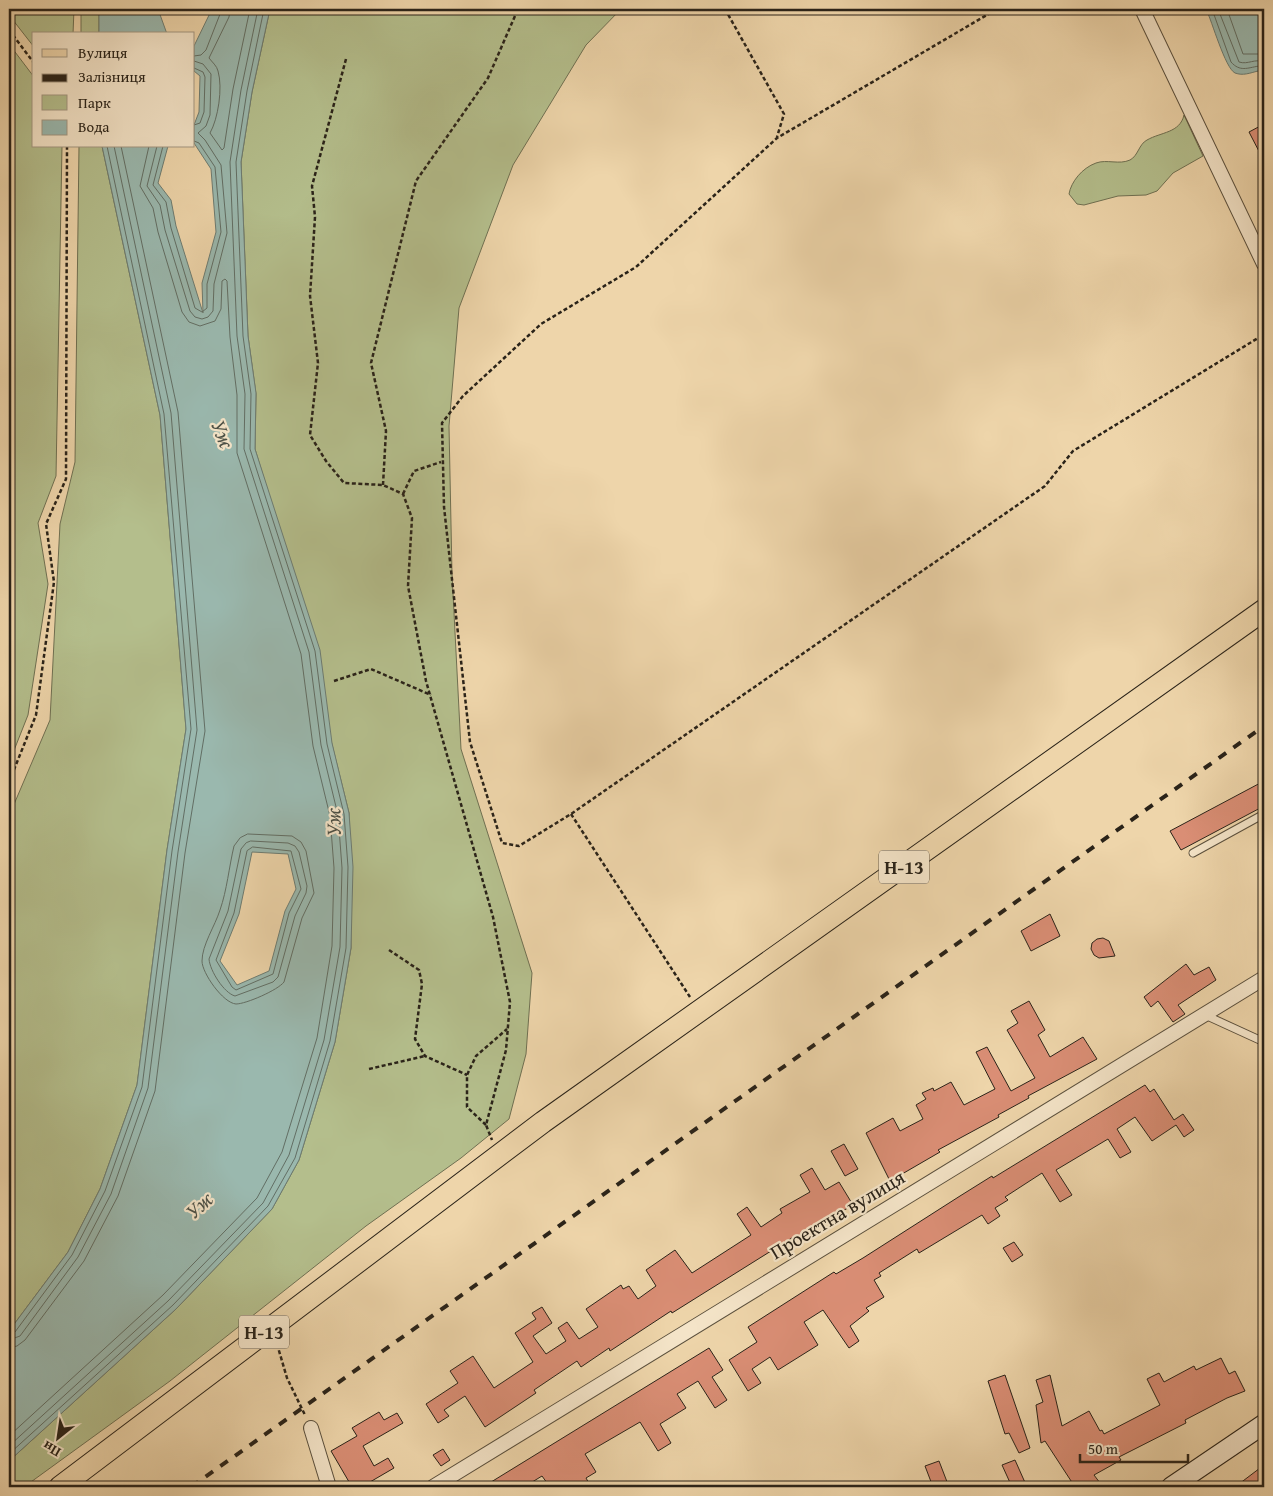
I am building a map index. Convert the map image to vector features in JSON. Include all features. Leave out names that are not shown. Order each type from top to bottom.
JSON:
[{"type":"main road","name":"Н-13","points":[[60,1487],[499,1156],[699,1011],[1264,610]]},
{"type":"main road","points":[[1171,1487],[1264,1424]]},
{"type":"street","points":[[1142,9],[1264,264]]},
{"type":"street","name":"Проектна вулиця","points":[[432,1487],[1117,1066],[1264,978]]},
{"type":"street","points":[[311,1428],[329,1487]]},
{"type":"lane","points":[[1193,853],[1264,814]]},
{"type":"lane","points":[[1204,1015],[1264,1042]]},
{"type":"path","points":[[383,485],[386,431],[371,363],[416,181],[488,78],[518,9]]},
{"type":"path","points":[[725,9],[784,114],[777,138]]},
{"type":"path","points":[[997,9],[777,138],[636,267],[540,324],[463,396],[442,423],[441,462],[445,517],[470,742],[502,843],[519,846],[571,814],[1046,486],[1073,451],[1263,335]]},
{"type":"path","points":[[9,30],[32,60]]},
{"type":"path","points":[[346,59],[312,186],[315,217],[310,296],[318,363],[310,436],[326,461],[344,483],[383,485],[403,494],[412,518],[408,586],[431,696],[493,917],[510,1002],[506,1050],[486,1125]]},
{"type":"path","points":[[9,782],[36,715],[54,582],[46,524],[66,479],[67,148]]},
{"type":"path","points":[[403,494],[414,471],[441,462]]},
{"type":"path","points":[[334,681],[371,669],[431,696]]},
{"type":"path","points":[[571,814],[699,1011]]},
{"type":"path","points":[[389,950],[419,970],[422,984],[415,1039],[425,1056],[467,1075]]},
{"type":"path","points":[[499,1156],[486,1125],[467,1107],[467,1075],[476,1056],[508,1028]]},
{"type":"path","points":[[369,1069],[425,1056]]},
{"type":"path","points":[[272,1326],[287,1378],[311,1428]]},
{"type":"green space","points":[[9,9],[74,9],[73,32],[32,32],[32,44],[9,15]]},
{"type":"green space","points":[[81,9],[99,9],[99,32],[81,32]]},
{"type":"green space","points":[[270,9],[621,9],[586,45],[513,165],[459,308],[449,426],[452,574],[461,749],[532,973],[526,1054],[509,1119],[461,1158],[366,1226],[170,1381],[24,1487],[9,1487],[9,1461],[176,1309],[272,1209],[299,1160],[335,1042],[351,948],[349,813],[276,518],[255,449],[256,394],[248,336],[241,162],[252,92]]},
{"type":"green space","points":[[9,44],[32,74],[32,148],[62,148],[56,476],[38,523],[48,584],[28,715],[9,763]]},
{"type":"green space","points":[[1184,115],[1203,156],[1173,173],[1157,191],[1146,195],[1118,196],[1084,205],[1077,204],[1069,194],[1075,180],[1086,168],[1100,162],[1130,160],[1144,142],[1174,129],[1182,121]]},
{"type":"green space","points":[[79,148],[102,148],[160,415],[186,729],[167,850],[137,1085],[100,1189],[68,1252],[9,1331],[9,816],[50,720],[60,524],[75,462]]},
{"type":"water","points":[[99,9],[158,9],[166,32],[99,32]]},
{"type":"water","name":"Уж","points":[[212,9],[270,9],[252,92],[241,162],[248,336],[256,393],[255,449],[320,650],[332,743],[349,813],[353,867],[351,948],[335,1042],[299,1160],[272,1209],[176,1309],[9,1461],[9,1331],[68,1252],[100,1189],[137,1085],[167,850],[186,729],[160,415],[102,148],[167,148],[158,183],[171,200],[176,226],[203,313],[202,283],[216,232],[211,169],[195,145],[195,122],[199,112],[200,76],[195,72],[195,44]],"holes":[[[252,852],[288,854],[296,889],[285,911],[269,971],[237,985],[220,961],[239,914]]]},
{"type":"water","points":[[1206,9],[1264,9],[1264,84],[1258,71],[1241,74],[1235,73],[1231,69],[1223,54]]},
{"type":"building","points":[[1264,124],[1264,161],[1249,132]]},
{"type":"building","points":[[1264,781],[1264,806],[1181,850],[1170,831]]},
{"type":"building","points":[[1050,914],[1060,936],[1031,951],[1021,931]]},
{"type":"building","points":[[1103,938],[1109,941],[1115,956],[1099,958],[1094,955],[1091,949],[1092,943],[1097,939]]},
{"type":"building","points":[[1186,964],[1194,975],[1209,967],[1216,980],[1178,1005],[1185,1014],[1173,1022],[1158,1001],[1151,1007],[1144,997]]},
{"type":"building","points":[[1029,1001],[1045,1030],[1038,1035],[1050,1057],[1083,1037],[1097,1059],[1028,1096],[1029,1098],[998,1115],[999,1117],[938,1150],[940,1152],[890,1181],[866,1133],[893,1118],[900,1131],[923,1119],[916,1105],[926,1099],[922,1093],[933,1088],[934,1091],[951,1082],[964,1105],[995,1089],[976,1052],[987,1047],[1011,1091],[1035,1078],[1007,1030],[1018,1023],[1011,1011]]},
{"type":"building","points":[[1145,1085],[1150,1092],[1154,1089],[1174,1120],[1183,1114],[1194,1130],[1184,1137],[1176,1125],[1152,1141],[1135,1117],[1117,1129],[1131,1152],[1120,1158],[1108,1139],[1056,1170],[1072,1195],[1060,1202],[1042,1173],[1005,1197],[1008,1200],[995,1208],[1000,1216],[988,1224],[982,1215],[919,1253],[917,1249],[879,1273],[881,1276],[874,1280],[884,1297],[866,1308],[869,1311],[850,1326],[859,1341],[849,1348],[823,1310],[804,1322],[818,1345],[778,1370],[770,1357],[752,1369],[761,1383],[748,1391],[729,1360],[757,1342],[748,1327],[834,1272],[836,1274],[863,1258],[992,1176],[993,1178]]},
{"type":"building","points":[[844,1144],[858,1169],[845,1176],[831,1151]]},
{"type":"building","points":[[812,1168],[825,1190],[839,1182],[853,1205],[796,1238],[795,1236],[672,1313],[671,1311],[610,1351],[609,1348],[581,1367],[577,1361],[534,1390],[536,1393],[485,1427],[465,1396],[444,1410],[449,1416],[438,1423],[426,1404],[458,1383],[450,1371],[473,1356],[494,1388],[533,1362],[515,1333],[536,1319],[532,1313],[542,1307],[552,1323],[533,1336],[546,1354],[566,1341],[558,1328],[567,1322],[579,1339],[598,1327],[586,1309],[621,1285],[623,1289],[629,1286],[638,1299],[656,1286],[646,1270],[675,1250],[692,1273],[751,1235],[737,1214],[747,1207],[761,1227],[782,1213],[780,1209],[810,1192],[800,1175]]},
{"type":"building","points":[[1014,1242],[1023,1255],[1012,1262],[1003,1248]]},
{"type":"building","points":[[709,1348],[723,1370],[712,1377],[727,1400],[715,1408],[698,1381],[677,1394],[686,1408],[660,1424],[671,1443],[658,1451],[640,1422],[585,1454],[596,1472],[586,1478],[591,1487],[550,1487],[542,1476],[524,1487],[483,1487]]},
{"type":"building","points":[[1221,1358],[1229,1374],[1235,1371],[1245,1391],[1227,1398],[1185,1420],[1186,1423],[1119,1457],[1121,1460],[1094,1475],[1103,1487],[1075,1487],[1045,1441],[1041,1443],[1036,1405],[1043,1402],[1036,1380],[1050,1375],[1062,1426],[1089,1411],[1100,1431],[1102,1430],[1104,1434],[1160,1405],[1147,1379],[1159,1373],[1164,1382],[1194,1366],[1196,1370]]},
{"type":"building","points":[[1005,1375],[1030,1448],[1019,1453],[1009,1433],[1005,1434],[988,1381]]},
{"type":"building","points":[[379,1412],[384,1420],[397,1413],[403,1423],[363,1446],[374,1466],[388,1458],[394,1468],[370,1482],[373,1487],[352,1487],[331,1451],[357,1436],[352,1428]]},
{"type":"building","points":[[443,1449],[450,1460],[441,1466],[433,1455]]},
{"type":"building","points":[[1015,1460],[1027,1487],[1012,1487],[1002,1465]]},
{"type":"building","points":[[939,1461],[949,1487],[933,1487],[925,1466]]},
{"type":"building","points":[[1264,1465],[1264,1487],[1235,1487]]},
{"type":"railway","points":[[191,1487],[1264,726]]}]
